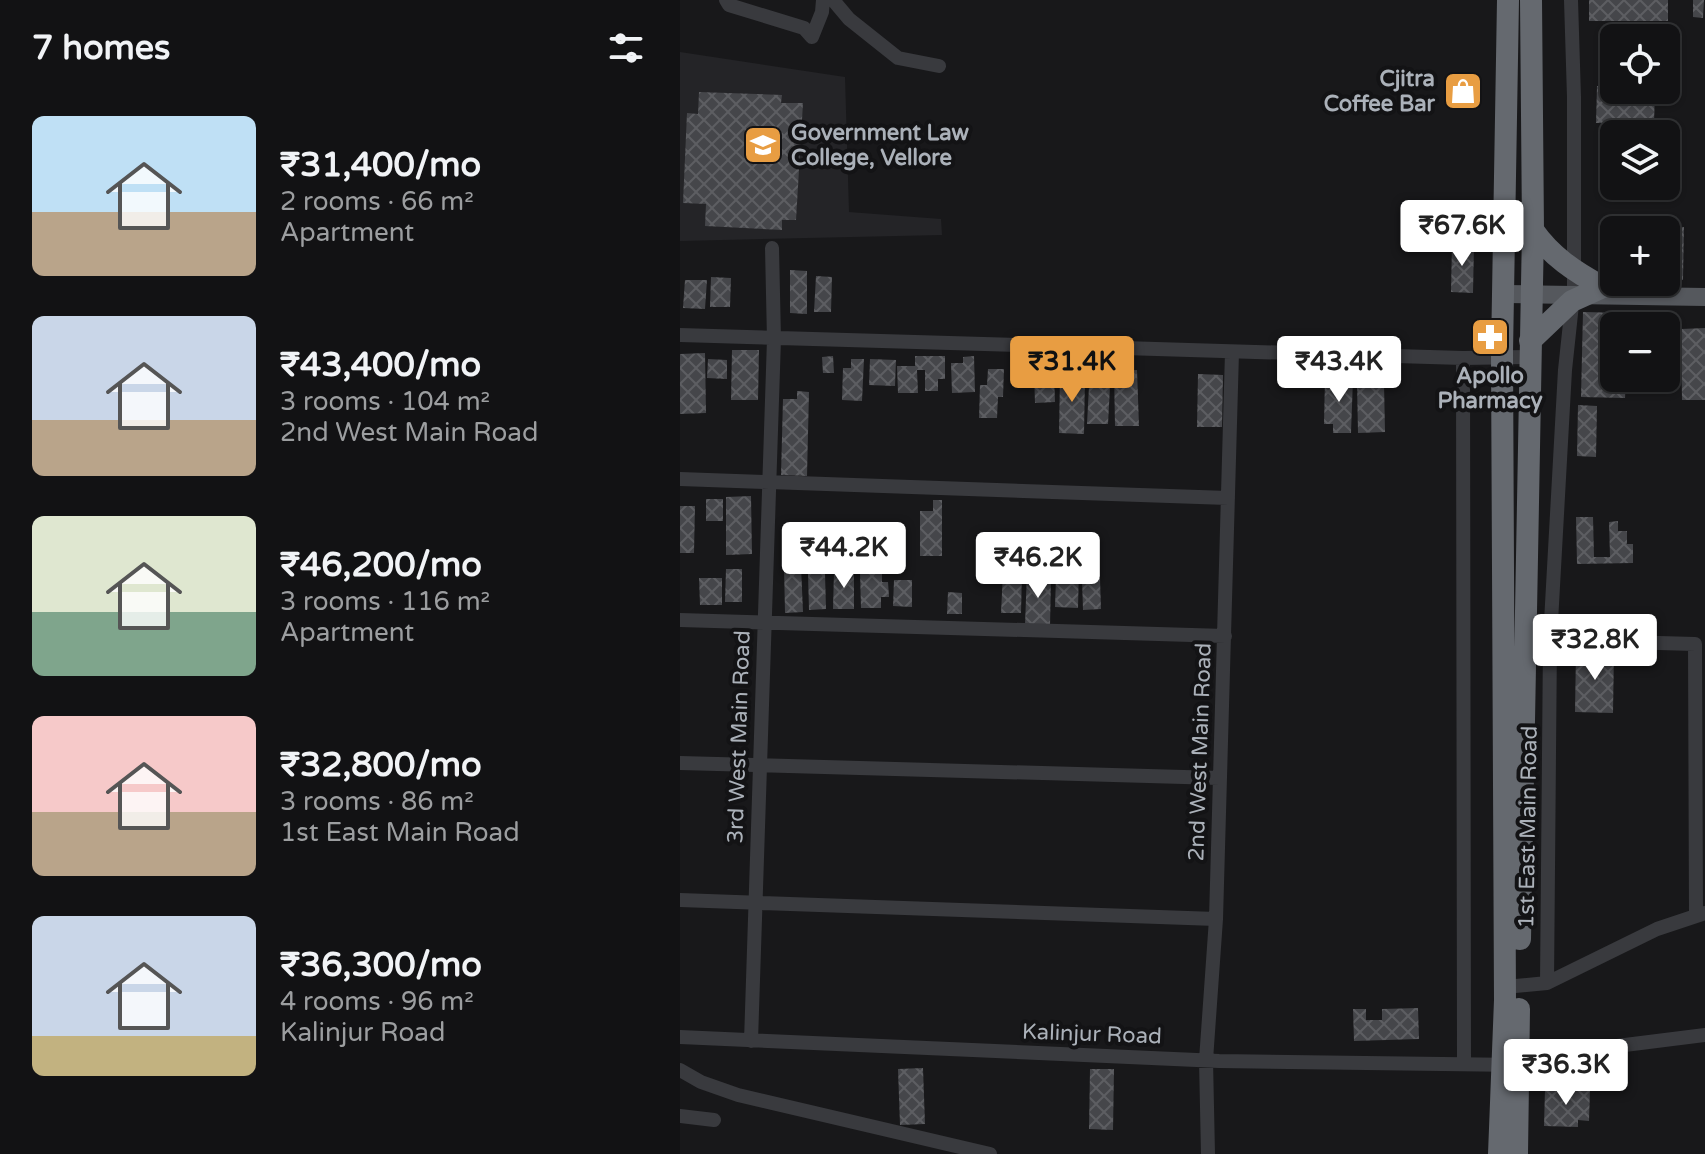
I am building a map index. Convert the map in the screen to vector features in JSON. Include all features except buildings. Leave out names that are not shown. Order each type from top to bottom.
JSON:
[{"type":"highway","points":[[1508,0],[1502,358],[1512,987]]},
{"type":"highway","points":[[1499,1154],[1510,1065],[1530,349],[1533,230],[1531,0]]},
{"type":"highway","points":[[1530,349],[1580,289],[1533,230]]},
{"type":"highway","points":[[1510,1065],[1517,1154]]},
{"type":"main road","points":[[1580,289],[1705,297]]},
{"type":"main road","points":[[1504,290],[1705,290]]},
{"type":"street","points":[[726,0],[729,5],[804,28],[812,37],[822,12],[823,0]]},
{"type":"street","points":[[833,0],[849,19],[898,58],[939,66]]},
{"type":"street","name":"1st East Main Road","points":[[1547,983],[1550,640],[1565,370],[1580,289],[1571,0]]},
{"type":"street","name":"3rd West Main Road","points":[[751,1041],[774,339],[772,248]]},
{"type":"street","points":[[680,335],[1463,358],[1502,358],[1530,349]]},
{"type":"street","name":"2nd West Main Road","points":[[1208,1154],[1206,1060],[1216,919],[1232,352]]},
{"type":"street","points":[[1463,358],[1464,1064]]},
{"type":"street","points":[[680,479],[1228,498]]},
{"type":"street","points":[[680,620],[1225,636]]},
{"type":"street","points":[[1512,987],[1547,983],[1657,929],[1701,914],[1700,643],[1550,640]]},
{"type":"street","points":[[680,763],[1219,778]]},
{"type":"street","points":[[680,900],[1216,919]]},
{"type":"street","name":"Kalinjur Road","points":[[680,1037],[1206,1060],[1510,1065],[1585,1050],[1705,1035]]},
{"type":"street","points":[[680,1070],[701,1082],[738,1095],[990,1154]]},
{"type":"street","points":[[680,1116],[714,1120]]},
{"type":"shaded area","name":"Government Law College, Vellore","points":[[680,52],[845,77],[849,212],[941,219],[942,235],[680,241]]},
{"type":"place","name":"Cjitra Coffee Bar","points":[[1463,91]]},
{"type":"place","name":"Government Law College, Vellore","points":[[763,145]]},
{"type":"place","name":"Apollo Pharmacy","points":[[1490,337]]}]
